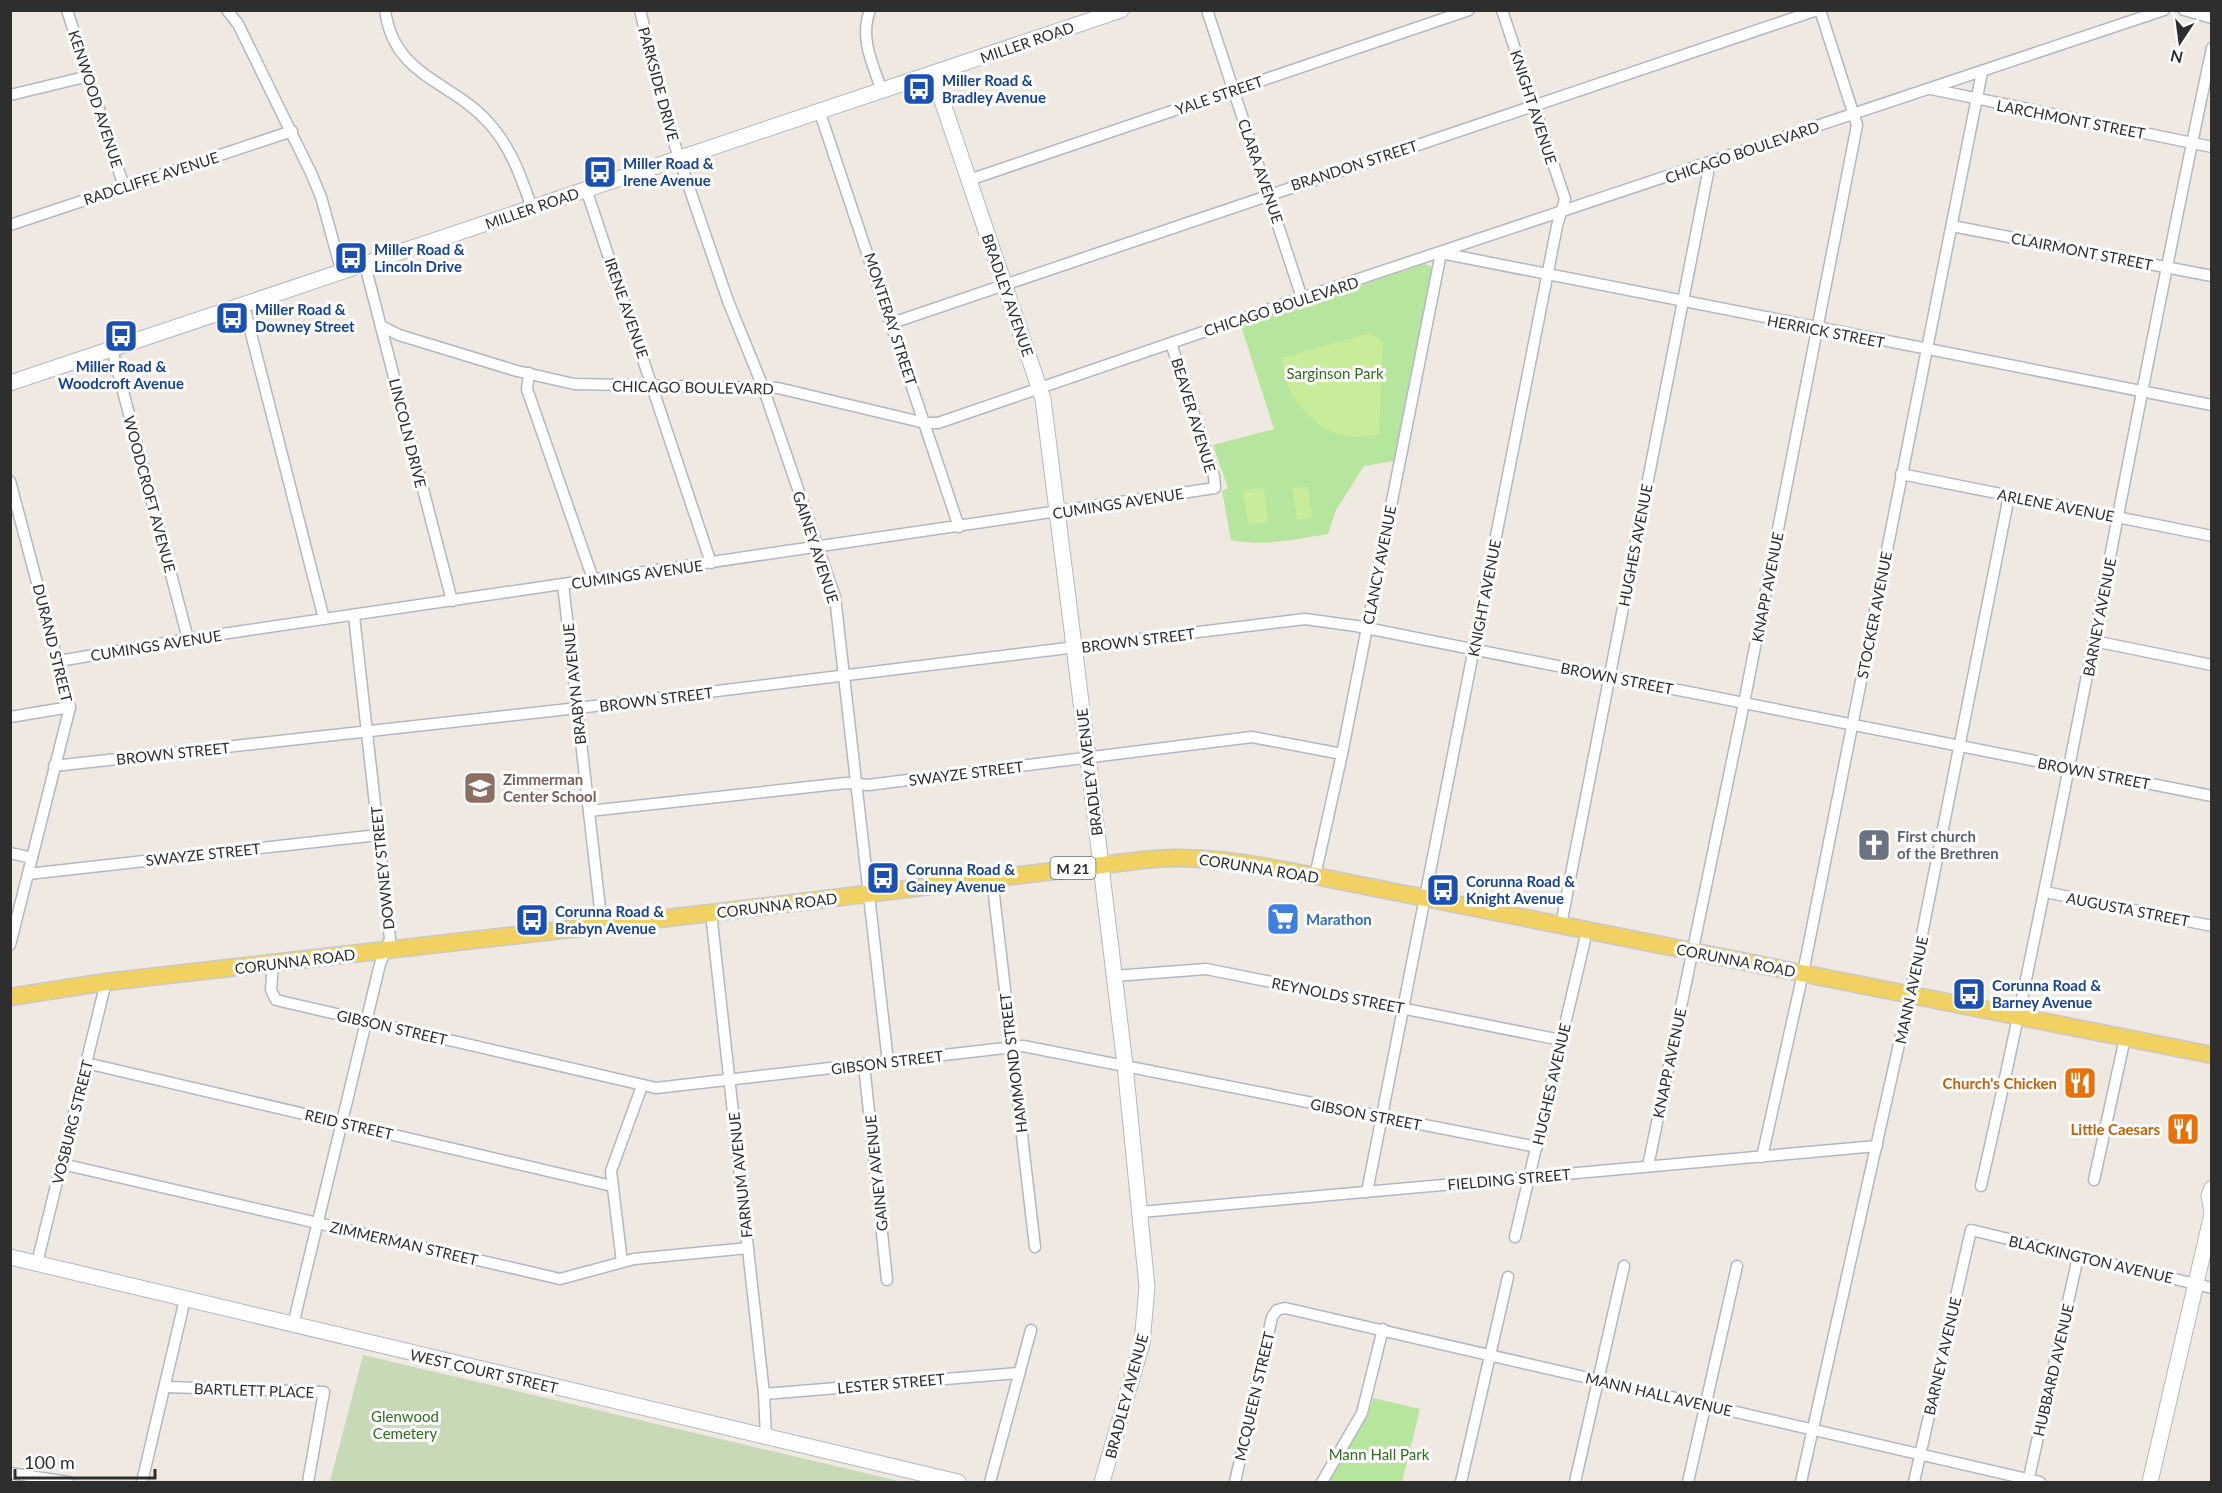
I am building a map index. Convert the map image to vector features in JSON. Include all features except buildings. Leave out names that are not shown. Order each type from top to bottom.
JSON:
[{"type":"main road","name":"CORUNNA ROAD","points":[[10,997],[106,982],[711,914],[1164,857],[1210,858],[1315,876],[2211,1055]]},
{"type":"street","name":"KENWOOD AVENUE","points":[[67,10],[124,187]]},
{"type":"street","points":[[227,10],[238,24],[292,131],[321,197],[342,273]]},
{"type":"street","points":[[385,10],[389,34],[401,53],[426,76],[462,99],[488,122],[514,157],[532,208]]},
{"type":"street","name":"PARKSIDE DRIVE","points":[[640,10],[665,112],[679,158]]},
{"type":"street","points":[[870,10],[867,18],[867,52],[882,91]]},
{"type":"street","name":"MILLER ROAD","points":[[10,383],[679,158],[820,113],[1121,10]]},
{"type":"street","name":"CLARA AVENUE","points":[[1207,10],[1302,298]]},
{"type":"street","name":"YALE STREET","points":[[969,180],[1469,10]]},
{"type":"street","name":"KNIGHT AVENUE","points":[[1367,1192],[1547,275],[1565,199],[1502,10]]},
{"type":"street","name":"BRANDON STREET","points":[[892,323],[1819,10]]},
{"type":"street","name":"KNAPP AVENUE","points":[[1648,1166],[1744,703],[1857,125],[1819,10]]},
{"type":"street","name":"CHICAGO BOULEVARD","points":[[383,327],[399,335],[573,384],[763,387],[926,423],[938,423],[1302,298],[1561,214],[2164,10]]},
{"type":"street","points":[[2184,10],[2211,18]]},
{"type":"street","name":"BARNEY AVENUE","points":[[1981,1186],[2045,892],[2211,48]]},
{"type":"street","name":"STOCKER AVENUE","points":[[1762,1157],[1803,973],[1982,72]]},
{"type":"street","name":"BRADLEY AVENUE","points":[[933,74],[1039,388],[1058,512],[1125,1065],[1147,1275],[1146,1315],[1142,1343],[1102,1482]]},
{"type":"street","points":[[10,95],[89,76]]},
{"type":"street","name":"LARCHMONT STREET","points":[[1930,89],[2211,147]]},
{"type":"street","name":"MONTERAY STREET","points":[[820,113],[926,423],[959,527]]},
{"type":"street","name":"RADCLIFFE AVENUE","points":[[10,225],[292,131]]},
{"type":"street","name":"GAINEY AVENUE","points":[[679,158],[728,301],[763,387],[835,597],[888,1062]]},
{"type":"street","name":"HUGHES AVENUE","points":[[1561,926],[1708,173],[1706,164]]},
{"type":"street","name":"IRENE AVENUE","points":[[586,189],[711,563]]},
{"type":"street","name":"CLAIRMONT STREET","points":[[1952,225],[2211,276]]},
{"type":"street","name":"HERRICK STREET","points":[[1441,253],[1926,351],[2211,405]]},
{"type":"street","name":"CLANCY AVENUE","points":[[1315,876],[1342,754],[1441,253]]},
{"type":"street","name":"LINCOLN DRIVE","points":[[365,265],[383,327],[452,601]]},
{"type":"street","points":[[244,306],[324,619]]},
{"type":"street","name":"BEAVER AVENUE","points":[[1171,343],[1214,476],[1215,488]]},
{"type":"street","name":"WOODCROFT AVENUE","points":[[112,349],[188,639]]},
{"type":"street","points":[[529,373],[527,389],[593,579]]},
{"type":"street","name":"ARLENE AVENUE","points":[[1901,474],[2211,536]]},
{"type":"street","name":"DURAND STREET","points":[[10,480],[70,707],[10,945]]},
{"type":"street","name":"CUMINGS AVENUE","points":[[59,661],[188,639],[1215,488]]},
{"type":"street","name":"MANN AVENUE","points":[[1801,1482],[1910,995],[2009,496]]},
{"type":"street","name":"BRABYN AVENUE","points":[[563,584],[602,926]]},
{"type":"street","name":"DOWNEY STREET","points":[[293,1324],[367,1022],[390,939],[354,616]]},
{"type":"street","name":"BROWN STREET","points":[[54,766],[845,677],[1305,619],[1366,628],[2211,796]]},
{"type":"street","points":[[2094,641],[2211,665]]},
{"type":"street","points":[[10,717],[70,707]]},
{"type":"street","name":"SWAYZE STREET","points":[[589,811],[846,783],[868,785],[1252,737],[1342,754]]},
{"type":"street","name":"SWAYZE STREET","points":[[28,874],[378,835]]},
{"type":"street","points":[[10,853],[32,858]]},
{"type":"street","name":"HAMMOND STREET","points":[[992,878],[1035,1247]]},
{"type":"street","name":"AUGUSTA STREET","points":[[2045,892],[2211,926]]},
{"type":"street","name":"FARNUM AVENUE","points":[[711,914],[764,1394],[766,1437]]},
{"type":"street","name":"HUGHES AVENUE","points":[[1515,1237],[1587,931]]},
{"type":"street","name":"GIBSON STREET","points":[[273,964],[272,990],[276,1000],[642,1086],[656,1088],[729,1081],[1023,1046],[1537,1147]]},
{"type":"street","name":"REYNOLDS STREET","points":[[1114,976],[1206,969],[1561,1040]]},
{"type":"street","name":"VOSBURG STREET","points":[[37,1263],[106,982]]},
{"type":"street","points":[[2094,1180],[2125,1038]]},
{"type":"street","name":"REID STREET","points":[[86,1063],[612,1186]]},
{"type":"street","name":"GAINEY AVENUE","points":[[864,1065],[887,1280]]},
{"type":"street","points":[[622,1262],[611,1171],[642,1086]]},
{"type":"street","name":"FIELDING STREET","points":[[1141,1212],[1877,1146]]},
{"type":"street","name":"ZIMMERMAN STREET","points":[[62,1164],[560,1279],[622,1262],[748,1248]]},
{"type":"street","points":[[2150,1482],[2211,1213],[2209,1196],[2211,1188]]},
{"type":"street","name":"BARNEY AVENUE","points":[[1914,1482],[1971,1230]]},
{"type":"street","name":"BLACKINGTON AVENUE","points":[[1971,1230],[2211,1288]]},
{"type":"street","name":"WEST COURT STREET","points":[[10,1257],[958,1482]]},
{"type":"street","name":"HUBBARD AVENUE","points":[[2028,1481],[2078,1257]]},
{"type":"street","points":[[1575,1482],[1624,1266]]},
{"type":"street","points":[[1688,1482],[1737,1266]]},
{"type":"street","points":[[1461,1482],[1508,1277]]},
{"type":"street","points":[[142,1482],[185,1299]]},
{"type":"street","name":"MANN HALL AVENUE","points":[[1278,1310],[1297,1310],[1383,1329],[2040,1482]]},
{"type":"street","name":"MCQUEEN STREET","points":[[1235,1482],[1272,1317],[1278,1310]]},
{"type":"street","points":[[1322,1482],[1362,1413],[1383,1329]]},
{"type":"street","points":[[990,1482],[1031,1330]]},
{"type":"street","name":"LESTER STREET","points":[[764,1394],[1019,1373]]},
{"type":"street","name":"BARTLETT PLACE","points":[[166,1387],[324,1392],[308,1482]]},
{"type":"street","points":[[10,1473],[68,1482]]},
{"type":"green space","name":"Sarginson Park","points":[[1424,264],[1431,266],[1432,271],[1394,461],[1364,466],[1336,510],[1328,534],[1255,543],[1231,540],[1222,491],[1228,488],[1213,445],[1274,429],[1241,326]]},
{"type":"green space","points":[[1371,333],[1383,342],[1379,434],[1353,437],[1342,435],[1321,425],[1302,409],[1292,394],[1281,358]]},
{"type":"green space","points":[[1308,487],[1312,518],[1297,520],[1293,488]]},
{"type":"green space","points":[[1264,488],[1268,522],[1248,524],[1243,490]]},
{"type":"green space","name":"Glenwood Cemetery","points":[[363,1355],[903,1482],[330,1482]]},
{"type":"green space","name":"Mann Hall Park","points":[[1373,1398],[1420,1409],[1402,1482],[1328,1482],[1368,1415]]},
{"type":"place","name":"Miller Road & Bradley Avenue","points":[[919,89]]},
{"type":"place","name":"Miller Road & Irene Avenue","points":[[600,172]]},
{"type":"place","name":"Miller Road & Lincoln Drive","points":[[351,258]]},
{"type":"place","name":"Miller Road & Downey Street","points":[[232,318]]},
{"type":"place","name":"Miller Road & Woodcroft Avenue","points":[[121,336]]},
{"type":"place","name":"Zimmerman Center School","points":[[480,788]]},
{"type":"place","name":"First church of the Brethren","points":[[1874,845]]},
{"type":"place","name":"Corunna Road & Gainey Avenue","points":[[883,878]]},
{"type":"place","name":"Corunna Road & Knight Avenue","points":[[1443,890]]},
{"type":"place","name":"Marathon","points":[[1283,919]]},
{"type":"place","name":"Corunna Road & Brabyn Avenue","points":[[532,920]]},
{"type":"place","name":"Corunna Road & Barney Avenue","points":[[1969,994]]},
{"type":"place","name":"Church's Chicken","points":[[2080,1083]]},
{"type":"place","name":"Little Caesars","points":[[2183,1129]]}]
